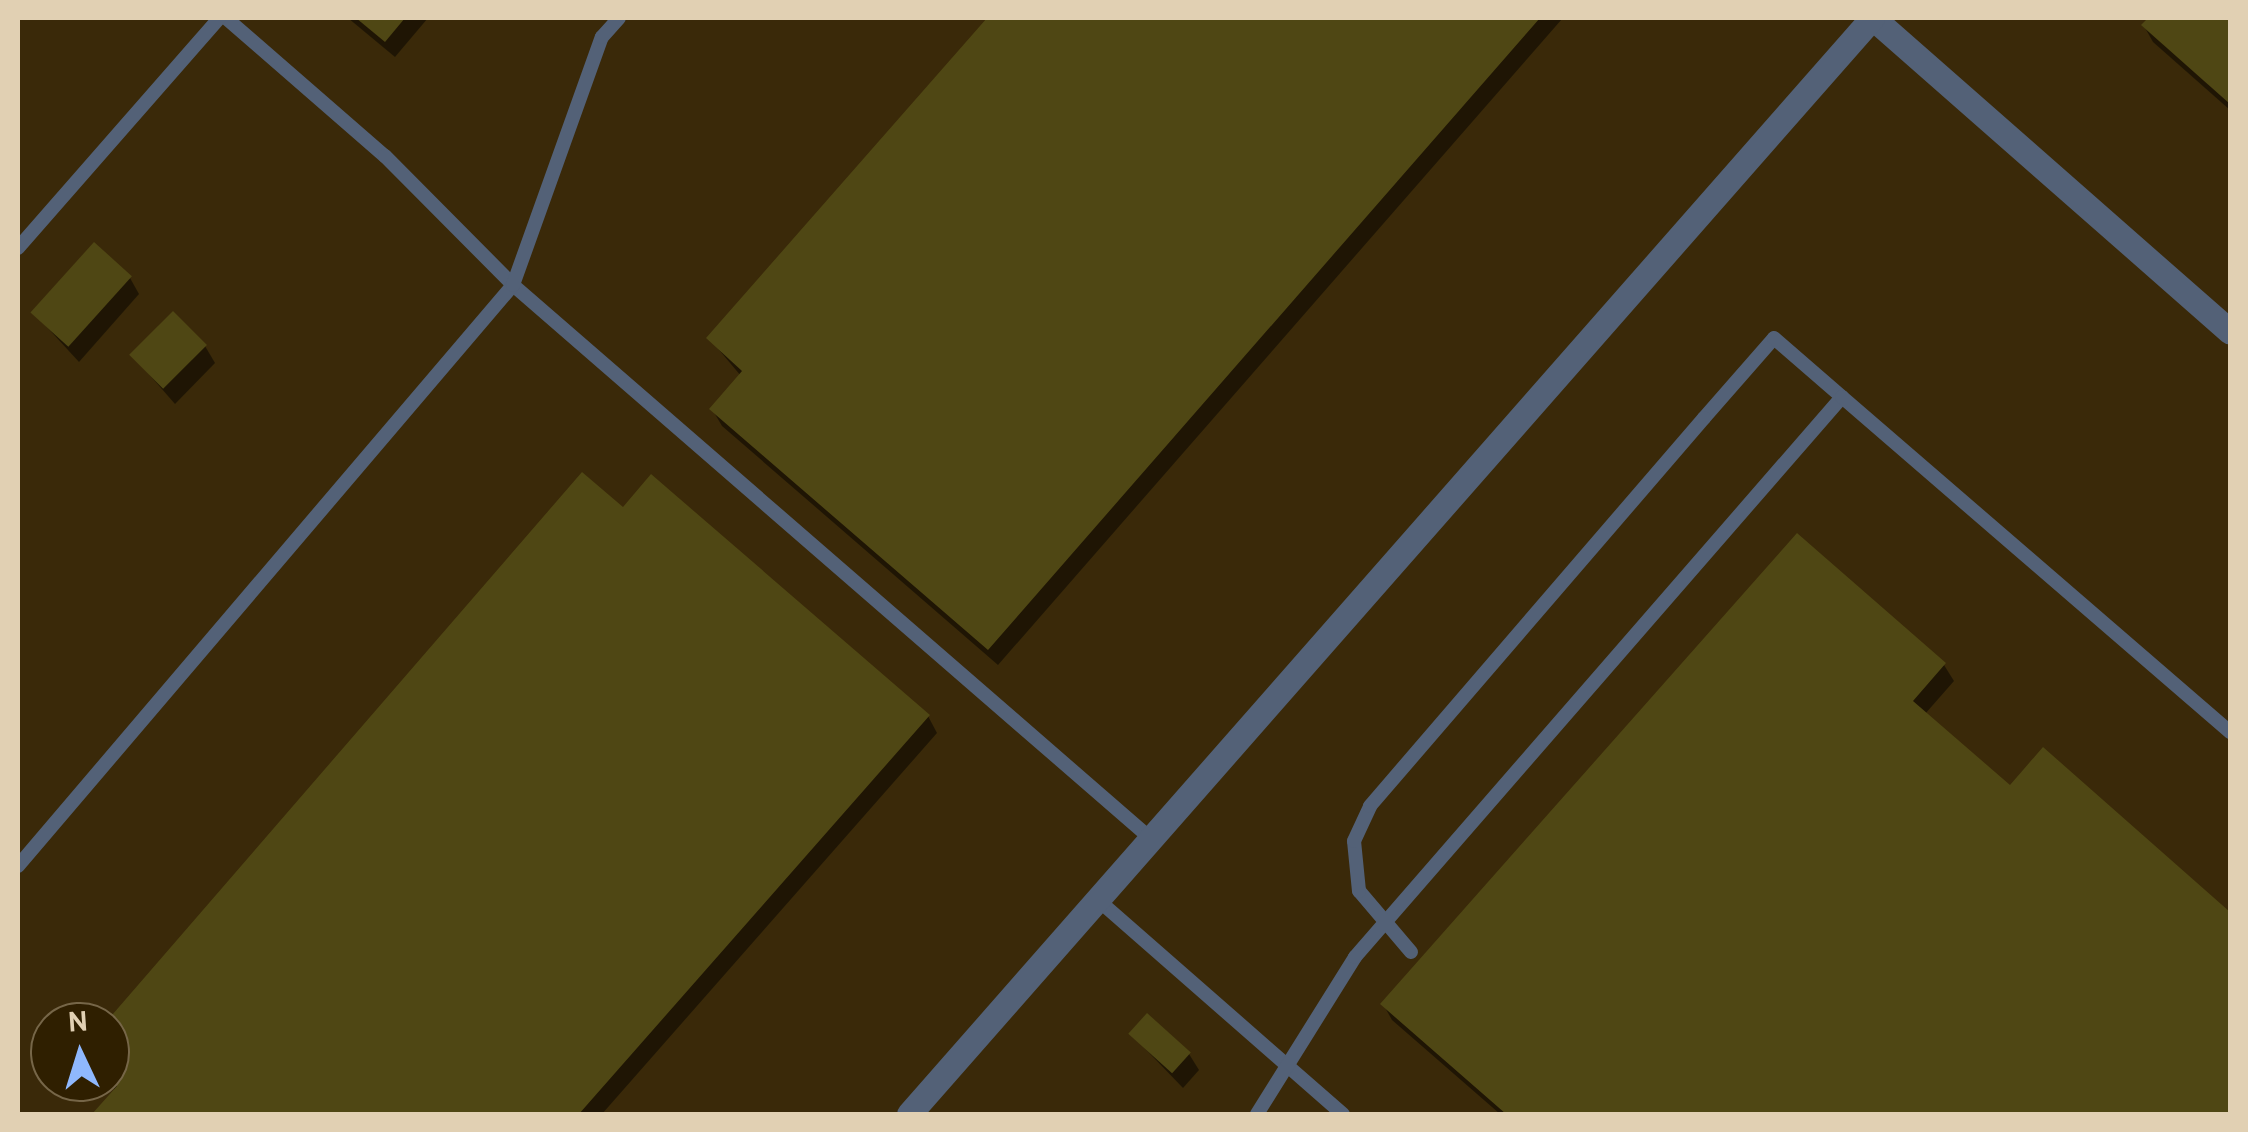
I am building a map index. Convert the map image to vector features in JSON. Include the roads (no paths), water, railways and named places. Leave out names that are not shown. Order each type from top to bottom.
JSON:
[{"type":"street","points":[[909,1114],[1872,18],[2230,332]]},
{"type":"lane","points":[[18,248],[222,18],[385,156],[513,285],[1150,838]]},
{"type":"lane","points":[[18,866],[513,285],[602,36],[618,18]]},
{"type":"lane","points":[[1411,952],[1359,891],[1354,841],[1370,806],[1774,338],[2230,732]]},
{"type":"lane","points":[[1258,1114],[1355,957],[1842,397]]},
{"type":"lane","points":[[1097,899],[1343,1114]]}]
